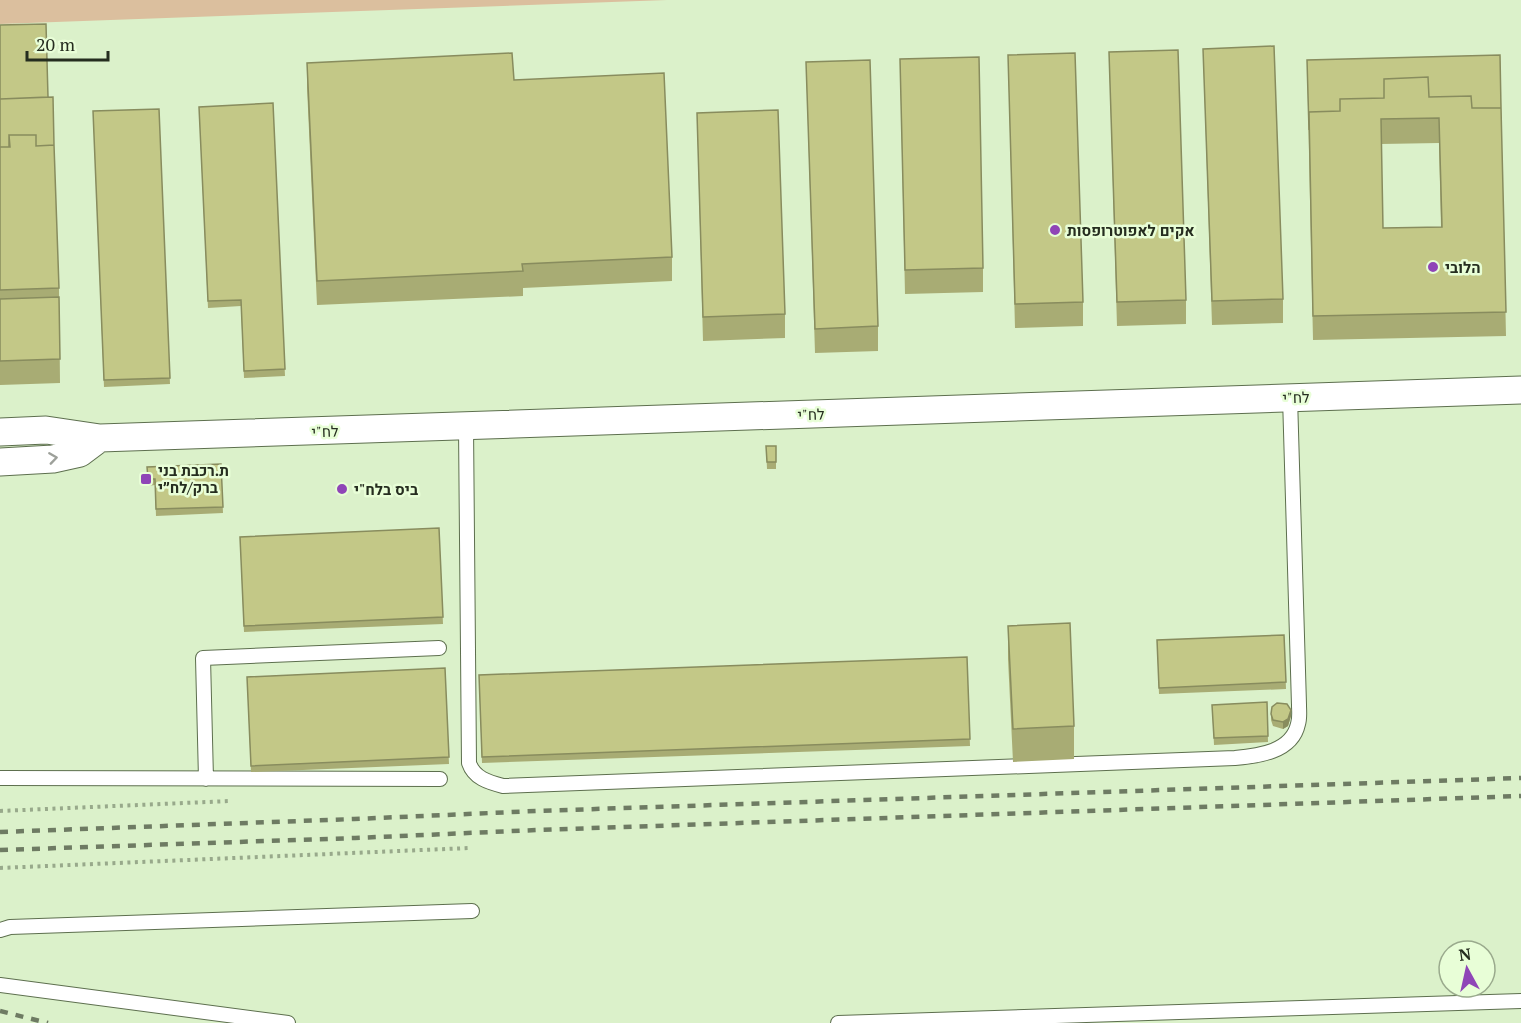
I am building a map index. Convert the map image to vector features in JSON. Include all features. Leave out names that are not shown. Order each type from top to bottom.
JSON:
[{"type":"street","name":"לח\"י","points":[[0,432],[46,430],[100,438],[1521,390]]},
{"type":"street","points":[[0,462],[53,459],[80,453],[100,438]]},
{"type":"lane","points":[[466,426],[470,763],[478,777],[503,786],[1235,758],[1252,756],[1278,748],[1294,736],[1299,724],[1290,398]]},
{"type":"lane","points":[[206,779],[203,658],[439,648]]},
{"type":"lane","points":[[0,778],[440,779]]},
{"type":"lane","points":[[0,930],[10,927],[472,911]]},
{"type":"lane","points":[[0,985],[288,1023]]},
{"type":"lane","points":[[838,1023],[1521,1001]]},
{"type":"path","points":[[0,811],[234,801]]},
{"type":"path","points":[[0,868],[470,848]]},
{"type":"shaded area","points":[[0,0],[667,0],[0,24]]},
{"type":"building","points":[[46,24],[48,97],[0,99],[0,25]]},
{"type":"building","points":[[1274,46],[1283,299],[1212,301],[1203,49]]},
{"type":"building","points":[[1178,50],[1186,300],[1117,302],[1109,52]]},
{"type":"building","points":[[512,53],[514,80],[664,73],[672,257],[522,264],[523,271],[317,281],[307,63]]},
{"type":"building","points":[[1075,53],[1083,302],[1015,304],[1008,55]]},
{"type":"building","points":[[1500,55],[1501,108],[1472,108],[1471,96],[1429,97],[1428,77],[1384,79],[1384,98],[1340,99],[1340,111],[1309,112],[1309,130],[1307,60]]},
{"type":"building","points":[[979,57],[983,268],[905,270],[900,59]]},
{"type":"building","points":[[870,60],[878,326],[815,329],[806,62]]},
{"type":"building","points":[[1428,77],[1429,97],[1471,96],[1472,108],[1501,108],[1506,312],[1313,316],[1309,112],[1340,111],[1340,99],[1384,98],[1384,79]],"holes":[[[1439,118],[1442,227],[1383,228],[1381,119]]]},
{"type":"building","points":[[53,97],[54,145],[36,146],[36,135],[9,135],[9,147],[0,147],[0,99]]},
{"type":"building","points":[[273,103],[285,369],[244,371],[241,300],[208,301],[199,107]]},
{"type":"building","points":[[159,109],[170,378],[104,380],[93,111]]},
{"type":"building","points":[[778,110],[785,314],[703,317],[697,113]]},
{"type":"building","points":[[9,135],[36,135],[36,146],[54,145],[59,288],[0,290],[0,147],[10,147]]},
{"type":"building","points":[[59,297],[60,359],[0,361],[0,299]]},
{"type":"building","points":[[766,446],[776,446],[776,462],[767,462]]},
{"type":"building","points":[[221,464],[223,507],[156,509],[155,479],[148,479],[147,467]]},
{"type":"building","points":[[439,528],[443,617],[244,626],[240,537]]},
{"type":"building","points":[[1070,623],[1074,726],[1013,729],[1008,626]]},
{"type":"building","points":[[1284,635],[1286,682],[1159,688],[1157,640]]},
{"type":"building","points":[[967,657],[970,739],[482,757],[479,675]]},
{"type":"building","points":[[445,668],[449,757],[251,766],[247,677]]},
{"type":"building","points":[[1267,702],[1268,736],[1214,738],[1212,705]]},
{"type":"building","points":[[1277,703],[1287,704],[1291,710],[1288,719],[1283,722],[1273,720],[1271,714],[1272,707]]},
{"type":"railway","points":[[0,832],[536,811],[1521,778]]},
{"type":"railway","points":[[0,850],[1521,796]]},
{"type":"railway","points":[[0,1011],[48,1023]]},
{"type":"place","name":"אקים לאפוטרופסות","points":[[1055,230]]},
{"type":"place","name":"הלובי","points":[[1433,267]]},
{"type":"place","name":"ת.רכבת בני ברק/לח״י","points":[[146,479]]},
{"type":"place","name":"ביס בלח\"י","points":[[342,489]]}]
